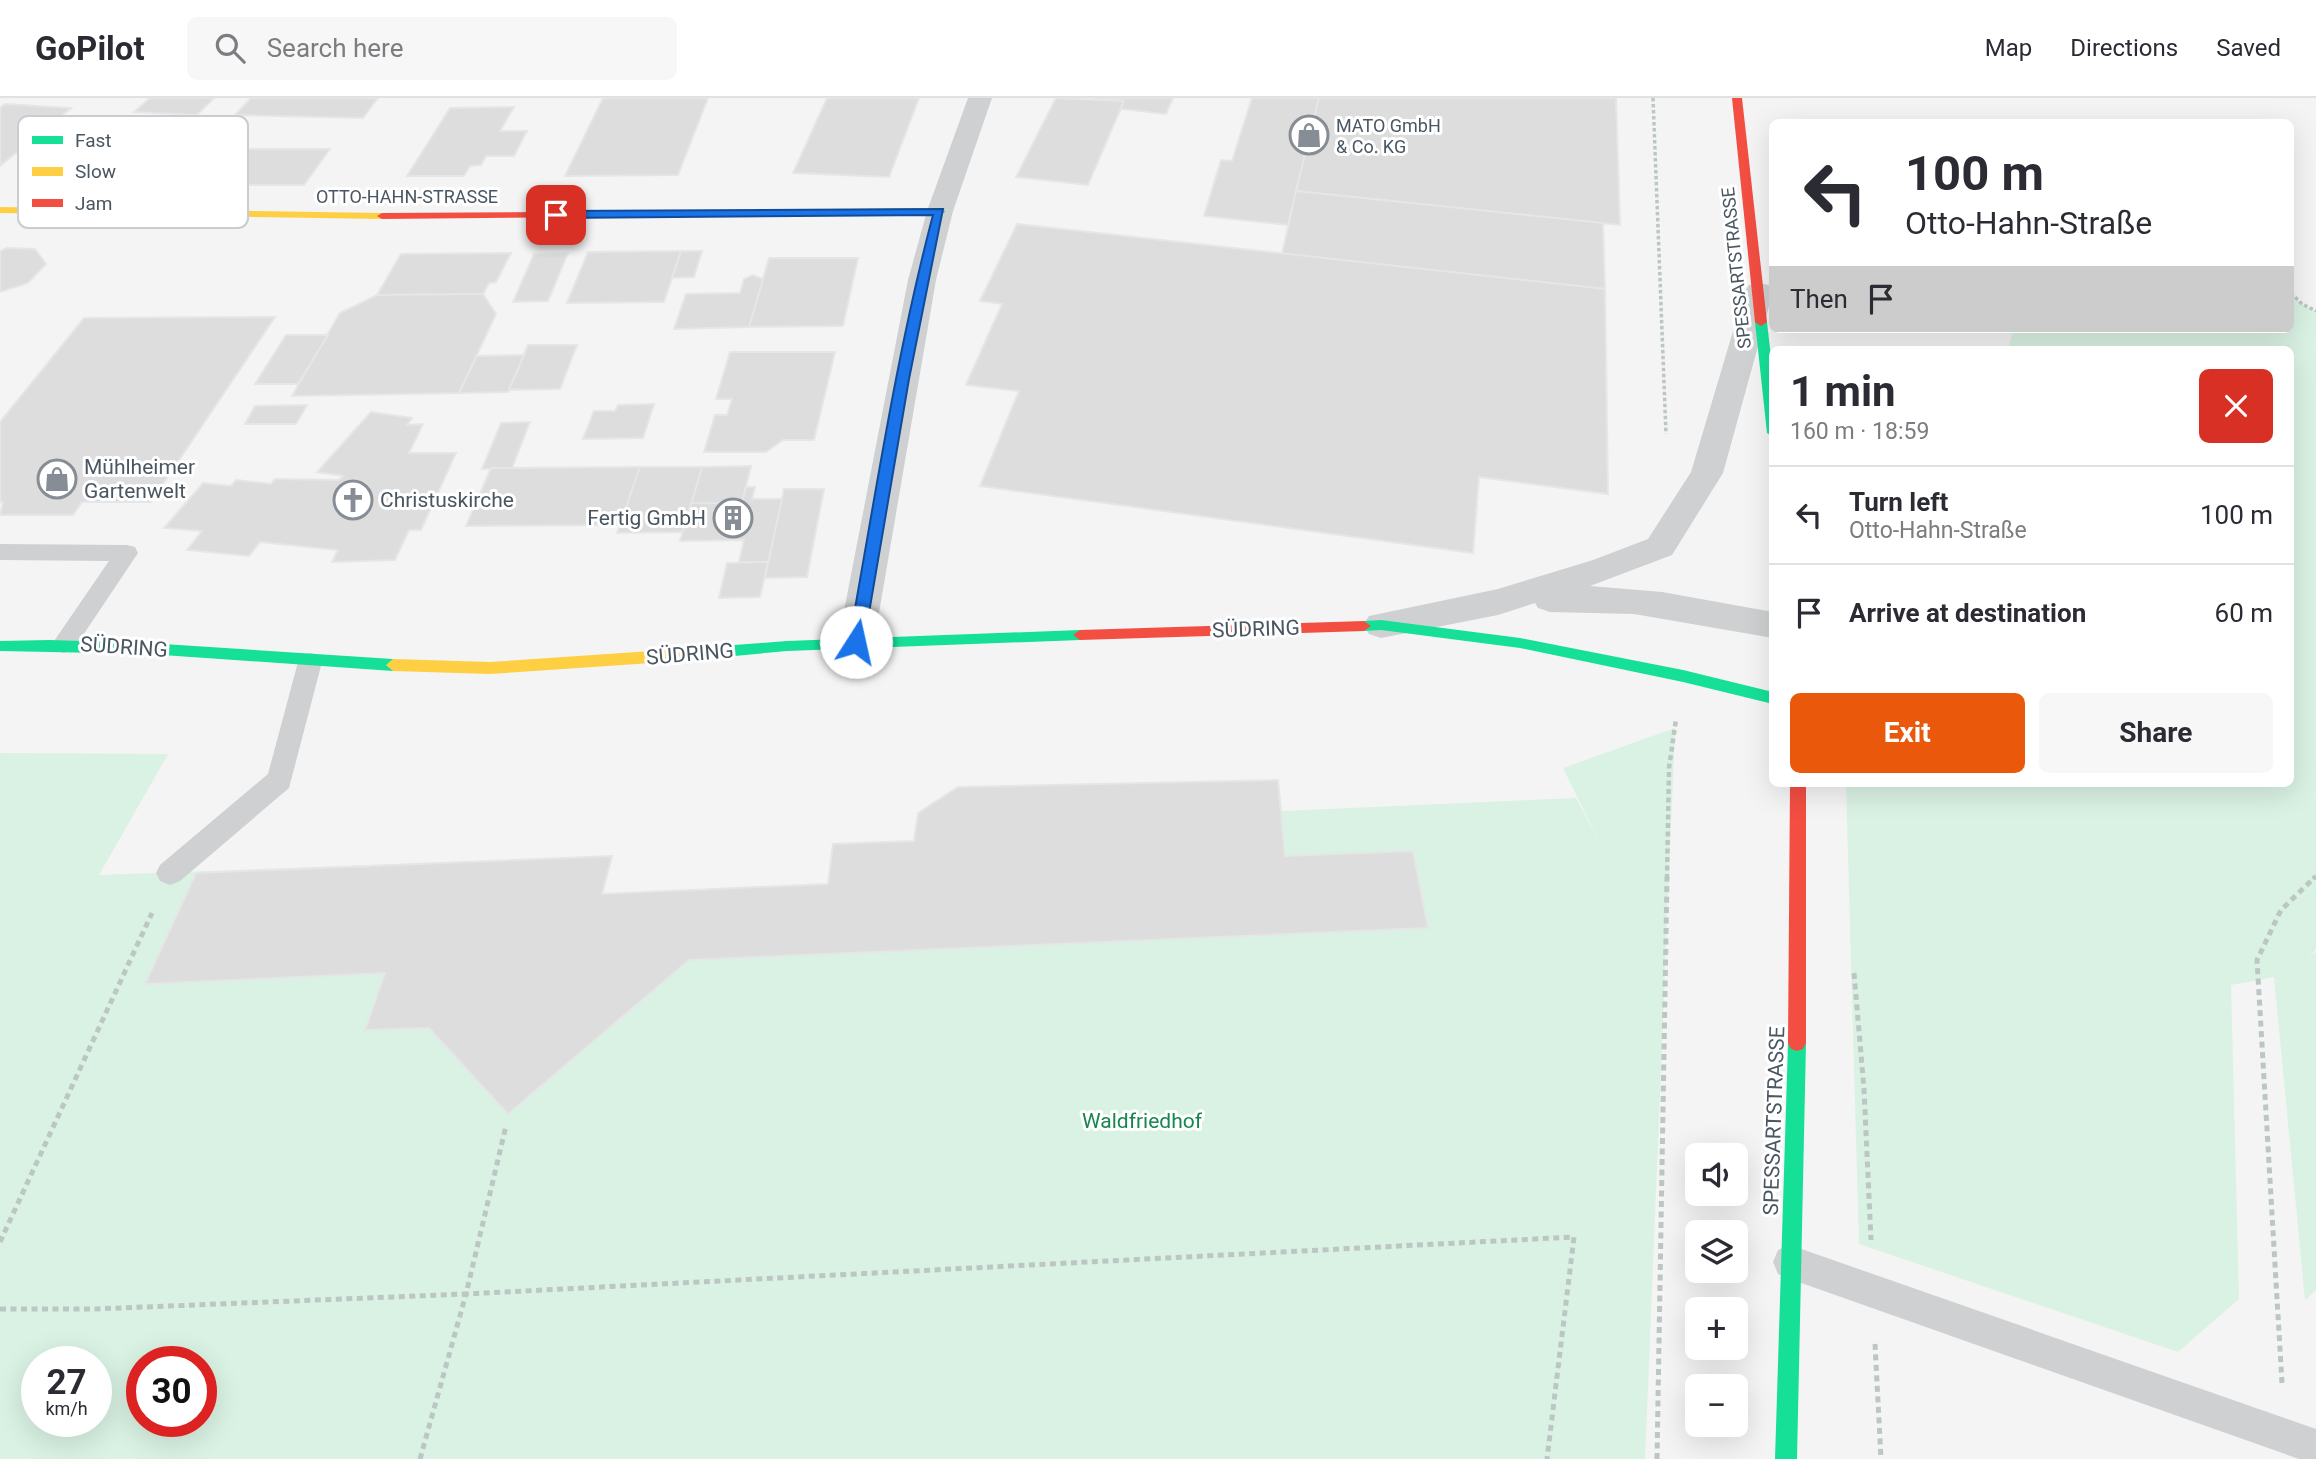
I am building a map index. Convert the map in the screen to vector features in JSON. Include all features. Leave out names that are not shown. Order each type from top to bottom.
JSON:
[{"type":"street","points":[[856,642],[915,317],[940,212],[980,98]]},
{"type":"street","name":"SPESSARTSTRASSE","points":[[1737,98],[1769,392]]},
{"type":"street","name":"OTTO-HAHN-STRASSE","points":[[0,211],[18,211]]},
{"type":"street","name":"OTTO-HAHN-STRASSE","points":[[248,215],[940,212]]},
{"type":"street","name":"SÜDRING","points":[[1381,625],[1498,602],[1605,569],[1660,547],[1707,473],[1759,291]]},
{"type":"street","name":"SÜDRING","points":[[1498,602],[1587,597],[1633,600],[1682,606],[1769,624]]},
{"type":"street","name":"SÜDRING","points":[[0,646],[64,643],[132,646],[310,663],[490,668],[856,642],[1381,625],[1520,643],[1683,676],[1769,697]]},
{"type":"street","name":"SPESSARTSTRASSE","points":[[1786,1459],[1798,1006],[1798,787]]},
{"type":"lane","points":[[0,552],[127,554],[64,643]]},
{"type":"lane","points":[[170,873],[280,780],[310,663]]},
{"type":"lane","points":[[1790,1262],[1873,1289],[2301,1442]]},
{"type":"path","points":[[1653,98],[1667,430],[1665,441]]},
{"type":"path","points":[[2294,296],[2302,304],[2316,311]]},
{"type":"path","points":[[1657,1459],[1669,768],[1683,676]]},
{"type":"path","points":[[0,1242],[170,873]]},
{"type":"path","points":[[2301,1442],[2257,960],[2281,910],[2316,876]]},
{"type":"path","points":[[1853,964],[1864,1089],[1881,1459]]},
{"type":"path","points":[[420,1459],[466,1294],[506,1126]]},
{"type":"path","points":[[0,1309],[95,1309],[466,1294],[1574,1237],[1547,1459]]},
{"type":"green space","points":[[2294,296],[2302,304],[2316,311],[2316,950],[2308,956],[2316,952],[2316,1290],[2305,1300],[2274,977],[2231,985],[2239,1299],[2178,1352],[1859,1244],[1846,787],[2294,787],[2294,346],[2009,346],[2012,333],[2294,333]]},
{"type":"green space","name":"Waldfriedhof","points":[[1675,728],[1645,1459],[0,1459],[0,753],[168,754],[99,875],[612,856],[603,894],[828,884],[833,844],[914,841],[918,813],[958,787],[1278,780],[1282,811],[1576,798],[1600,843],[1563,768]]},
{"type":"building","points":[[150,98],[214,98],[197,115],[134,112]]},
{"type":"building","points":[[251,98],[378,98],[363,118],[235,115]]},
{"type":"building","points":[[603,98],[708,98],[678,175],[565,176]]},
{"type":"building","points":[[827,98],[919,98],[889,177],[793,173]]},
{"type":"building","points":[[1056,98],[1124,101],[1088,185],[1016,177]]},
{"type":"building","points":[[1093,98],[1173,98],[1166,114],[1121,109],[1124,101]]},
{"type":"building","points":[[1252,98],[1319,98],[1288,225],[1204,216],[1221,160],[1232,161]]},
{"type":"building","points":[[1319,98],[1616,98],[1620,225],[1296,191]]},
{"type":"building","points":[[5,104],[71,108],[61,116],[18,116],[18,151],[0,166],[0,108]]},
{"type":"building","points":[[514,107],[500,131],[527,131],[514,156],[486,156],[481,165],[470,166],[464,176],[407,176],[450,108]]},
{"type":"building","points":[[248,149],[330,149],[304,185],[248,185]]},
{"type":"building","points":[[1296,191],[1603,223],[1605,289],[1282,254]]},
{"type":"building","points":[[1017,224],[1605,289],[1608,494],[1479,477],[1473,553],[980,486],[1019,391],[966,385],[1002,304],[980,301]]},
{"type":"building","points":[[7,248],[35,249],[46,264],[28,283],[0,292],[0,251]]},
{"type":"building","points":[[681,251],[702,251],[694,277],[672,278]]},
{"type":"building","points":[[681,251],[664,302],[567,303],[588,252]]},
{"type":"building","points":[[511,253],[496,282],[489,283],[483,294],[377,295],[401,254]]},
{"type":"building","points":[[568,253],[548,301],[513,302],[534,254]]},
{"type":"building","points":[[769,258],[858,258],[843,326],[749,327]]},
{"type":"building","points":[[753,275],[763,279],[749,327],[674,329],[686,294],[740,293],[744,279]]},
{"type":"building","points":[[483,294],[496,314],[459,393],[292,396],[340,313],[377,295]]},
{"type":"building","points":[[275,317],[151,502],[82,502],[73,515],[0,515],[3,502],[0,502],[0,422],[84,318]]},
{"type":"building","points":[[286,335],[328,335],[298,384],[255,384]]},
{"type":"building","points":[[528,345],[577,345],[560,389],[509,390]]},
{"type":"building","points":[[730,352],[835,352],[814,440],[783,440],[766,452],[704,452],[715,415],[727,415],[732,399],[716,399]]},
{"type":"building","points":[[524,355],[508,392],[459,393],[477,356]]},
{"type":"building","points":[[654,404],[643,438],[583,439],[594,411],[615,411],[618,405]]},
{"type":"building","points":[[307,405],[296,424],[245,424],[255,406]]},
{"type":"building","points":[[371,412],[412,418],[407,425],[423,424],[409,453],[456,453],[421,530],[409,530],[395,560],[332,562],[338,550],[260,542],[249,556],[187,550],[202,531],[164,528],[203,483],[231,486],[236,480],[271,484],[275,479],[339,480],[343,476],[317,472]]},
{"type":"building","points":[[530,422],[512,468],[482,469],[501,423]]},
{"type":"building","points":[[751,466],[742,503],[691,503],[702,467]]},
{"type":"building","name":"Fertig GmbH","points":[[640,467],[620,525],[466,526],[491,468]]},
{"type":"building","name":"Fertig GmbH","points":[[640,467],[702,467],[683,532],[617,533]]},
{"type":"building","name":"Fertig GmbH","points":[[746,487],[755,487],[752,499],[783,499],[768,562],[739,562],[744,540],[680,541],[691,503],[742,503]]},
{"type":"building","points":[[784,489],[824,489],[807,577],[765,578]]},
{"type":"building","name":"Fertig GmbH","points":[[768,562],[760,597],[719,598],[727,563]]},
{"type":"building","points":[[1278,780],[1285,856],[1413,851],[1428,928],[689,960],[508,1114],[429,1028],[365,1030],[385,973],[145,984],[196,873],[612,856],[602,894],[828,884],[833,844],[914,841],[918,813],[958,787]]},
{"type":"traffic: fast","points":[[687,214],[940,211]]},
{"type":"traffic: fast","points":[[1761,322],[1769,396]]},
{"type":"traffic: fast","points":[[1364,626],[1381,625],[1520,643],[1683,676],[1769,697]]},
{"type":"traffic: fast","points":[[681,655],[787,646],[1080,635]]},
{"type":"traffic: fast","points":[[0,646],[148,649],[393,665]]},
{"type":"traffic: fast","points":[[1786,1459],[1797,1043]]},
{"type":"traffic: slow","points":[[0,210],[18,210]]},
{"type":"traffic: slow","points":[[248,214],[382,216]]},
{"type":"traffic: slow","points":[[393,665],[490,668],[681,655]]},
{"type":"traffic: jam","points":[[1737,98],[1761,322]]},
{"type":"traffic: jam","points":[[382,216],[687,214]]},
{"type":"traffic: jam","points":[[1080,635],[1364,626]]},
{"type":"traffic: jam","points":[[1797,1043],[1798,787]]},
{"type":"place","name":"MATO GmbH & Co. KG","points":[[1309,135]]},
{"type":"place","name":"Mühlheimer Gartenwelt","points":[[57,479]]},
{"type":"place","name":"Christuskirche","points":[[353,500]]},
{"type":"place","name":"Fertig GmbH","points":[[733,518]]},
{"type":"route","points":[[556,215],[940,212],[922,280],[856,642]]}]
